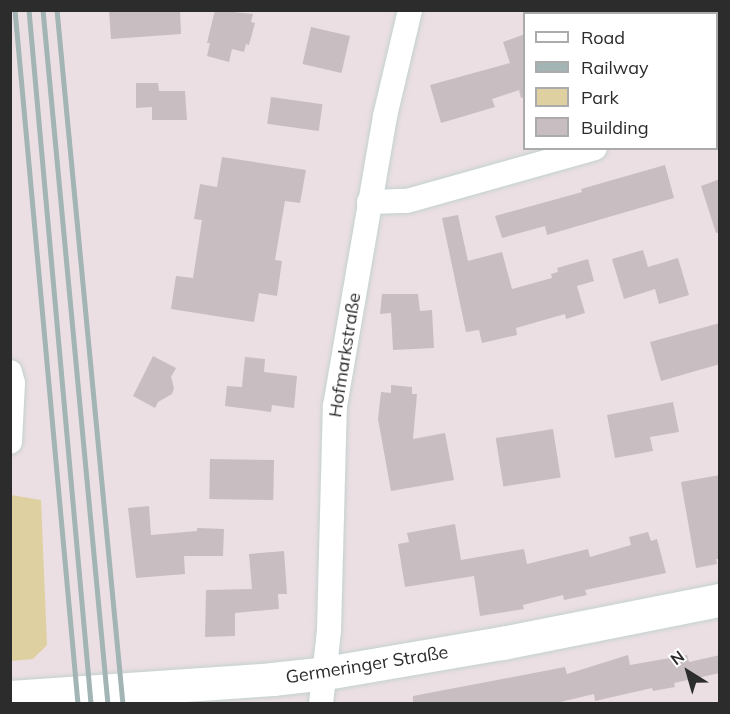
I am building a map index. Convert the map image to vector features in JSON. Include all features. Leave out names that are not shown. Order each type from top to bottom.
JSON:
[{"type":"main road","name":"Germeringer Straße","points":[[10,698],[272,680],[324,688],[502,643],[720,600]]},
{"type":"street","name":"Hofmarkstraße","points":[[324,688],[335,406],[385,116],[410,10]]},
{"type":"street","points":[[369,202],[407,201],[588,150]]},
{"type":"street","points":[[10,372],[13,383],[10,442]]},
{"type":"green space","points":[[11,495],[41,500],[47,645],[33,659],[11,661]]},
{"type":"building","points":[[109,10],[180,10],[181,34],[111,39]]},
{"type":"building","points":[[215,10],[253,14],[251,22],[255,23],[249,45],[246,44],[244,52],[232,49],[229,62],[207,56],[210,43],[207,43]]},
{"type":"building","points":[[311,27],[350,36],[341,73],[302,64]]},
{"type":"building","points":[[523,35],[523,98],[521,98],[519,90],[492,99],[495,107],[441,123],[430,85],[510,63],[503,42]]},
{"type":"building","points":[[136,83],[158,83],[159,91],[185,91],[187,120],[152,120],[152,107],[136,108]]},
{"type":"building","points":[[271,97],[322,104],[319,131],[267,124]]},
{"type":"building","points":[[222,157],[306,170],[300,203],[285,201],[275,260],[282,261],[277,296],[259,293],[254,322],[171,309],[176,276],[193,278],[202,220],[194,219],[200,184],[217,187]]},
{"type":"building","points":[[665,165],[674,198],[547,235],[545,226],[502,238],[495,216],[582,192],[581,189]]},
{"type":"building","points":[[720,179],[720,232],[716,233],[701,186]]},
{"type":"building","points":[[458,215],[468,261],[502,252],[512,289],[552,278],[551,274],[558,272],[557,268],[588,259],[594,281],[577,286],[585,313],[566,319],[565,314],[516,328],[517,335],[482,343],[479,330],[466,332],[442,218]]},
{"type":"building","points":[[643,250],[648,267],[678,258],[689,295],[659,304],[655,289],[624,299],[612,259]]},
{"type":"building","points":[[382,294],[418,294],[420,311],[432,310],[434,348],[393,350],[391,313],[380,314]]},
{"type":"building","points":[[720,323],[720,364],[661,381],[650,342]]},
{"type":"building","points":[[153,356],[176,368],[171,377],[174,388],[172,394],[158,402],[155,408],[133,396]]},
{"type":"building","points":[[245,357],[265,359],[264,372],[297,376],[294,408],[272,405],[271,412],[225,406],[227,386],[242,387]]},
{"type":"building","points":[[391,385],[412,387],[412,394],[417,394],[413,439],[445,433],[454,480],[391,491],[378,419],[381,392],[391,393]]},
{"type":"building","points":[[673,402],[679,432],[650,437],[653,451],[615,458],[607,415]]},
{"type":"building","points":[[553,429],[561,477],[503,486],[496,438]]},
{"type":"building","points":[[210,459],[274,460],[273,500],[209,499]]},
{"type":"building","points":[[720,475],[720,559],[716,559],[717,564],[696,568],[681,482]]},
{"type":"building","points":[[149,506],[151,535],[197,531],[197,528],[224,529],[223,556],[184,556],[185,574],[136,578],[128,508]]},
{"type":"building","points":[[455,524],[461,560],[524,549],[527,564],[588,549],[590,557],[631,545],[629,537],[648,532],[651,541],[657,539],[666,573],[585,590],[587,595],[564,600],[563,595],[523,605],[524,609],[480,616],[474,576],[405,587],[398,544],[409,542],[407,533]]},
{"type":"building","points":[[284,551],[287,594],[278,594],[279,609],[235,613],[235,636],[205,637],[206,590],[252,589],[249,554]]},
{"type":"building","points":[[628,655],[630,665],[687,655],[689,662],[720,655],[720,673],[674,683],[675,687],[653,691],[652,688],[595,701],[594,694],[552,704],[413,704],[413,696],[565,667],[567,674]]},
{"type":"railway","points":[[15,10],[78,704]]},
{"type":"railway","points":[[29,10],[91,704]]},
{"type":"railway","points":[[43,10],[108,704]]},
{"type":"railway","points":[[57,10],[123,704]]}]
